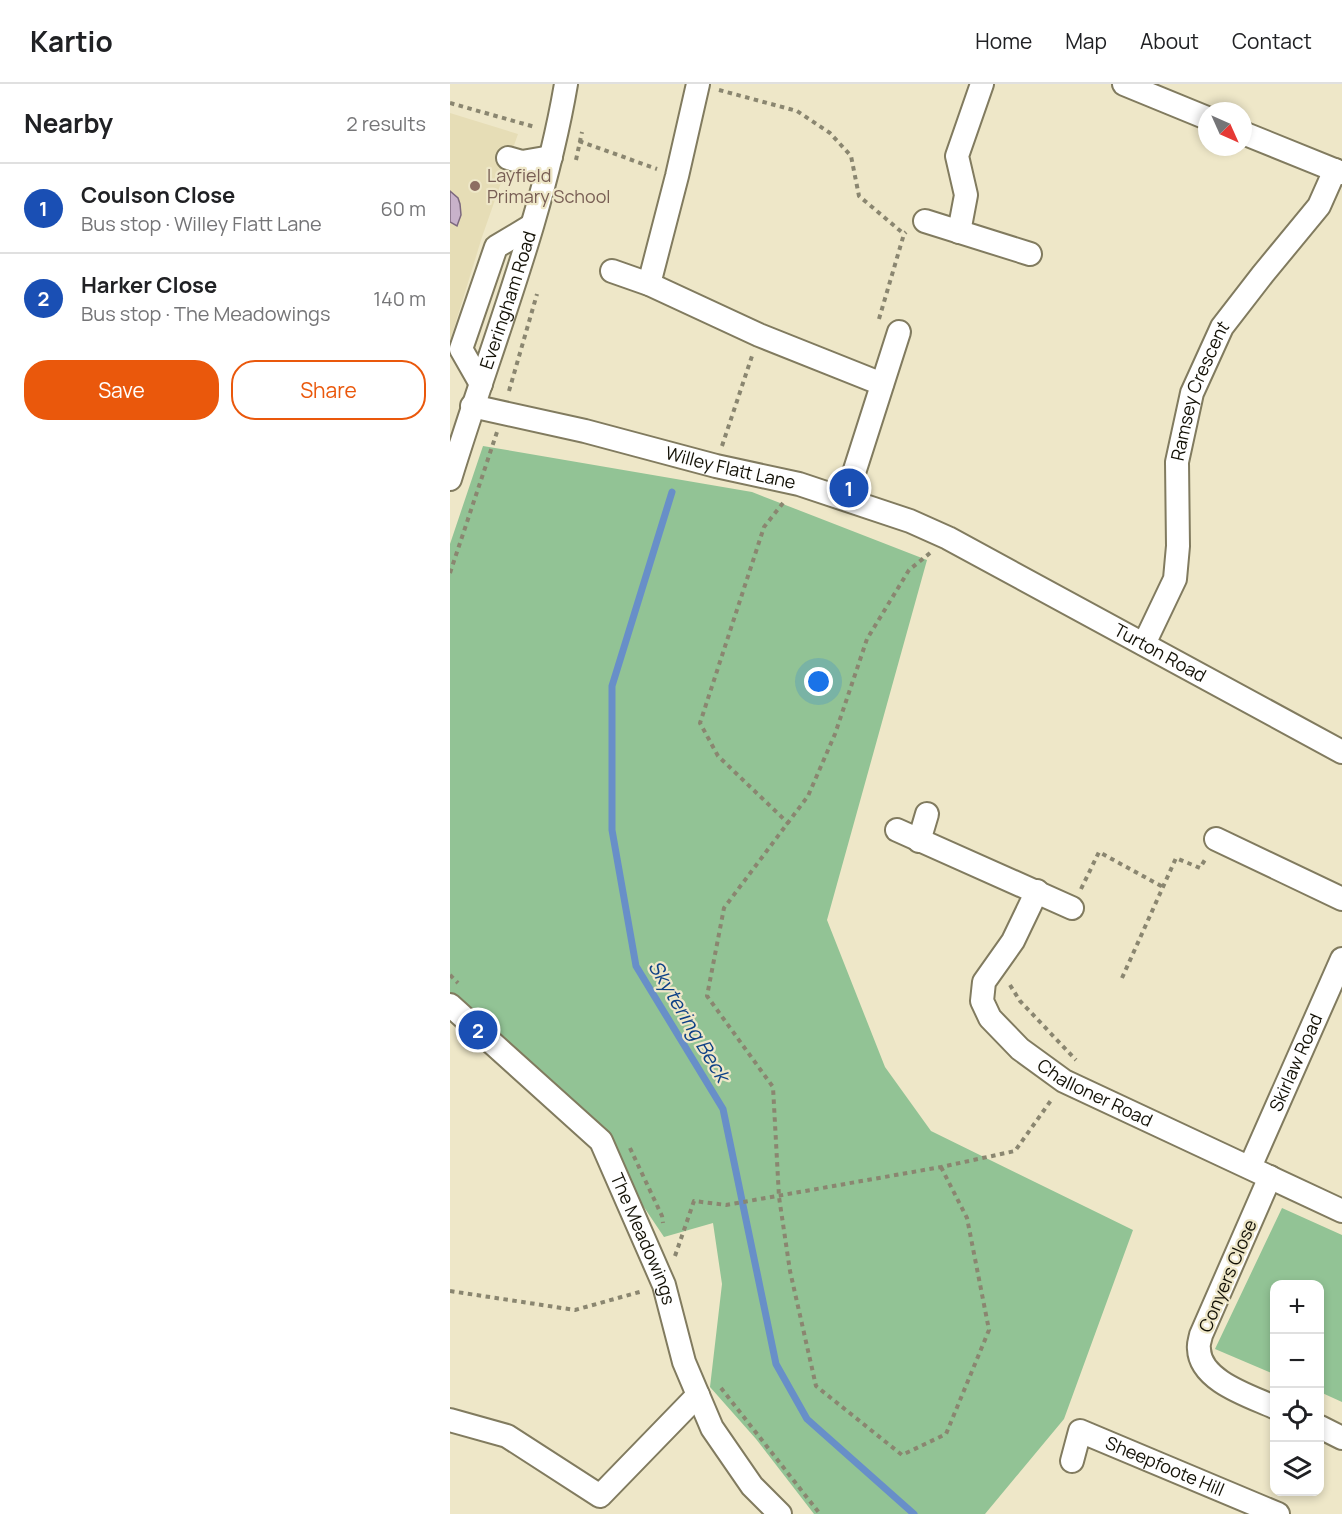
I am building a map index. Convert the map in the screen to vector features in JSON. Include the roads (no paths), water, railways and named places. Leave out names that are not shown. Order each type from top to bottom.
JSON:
[{"type":"street","name":"Everingham Road","points":[[450,479],[531,226],[557,134],[566,84]]},
{"type":"street","points":[[959,232],[966,195],[957,156],[982,84]]},
{"type":"street","points":[[1124,84],[1198,114]]},
{"type":"street","points":[[649,284],[677,176],[704,86]]},
{"type":"street","points":[[1252,137],[1338,172]]},
{"type":"street","points":[[507,158],[522,162],[551,157]]},
{"type":"street","name":"Ramsey Crescent","points":[[1144,644],[1175,579],[1178,546],[1176,462],[1192,393],[1222,327],[1319,206],[1338,172]]},
{"type":"street","points":[[925,221],[1030,254]]},
{"type":"street","points":[[612,271],[649,284],[759,335],[882,384]]},
{"type":"street","points":[[852,479],[899,332]]},
{"type":"street","name":"Willey Flatt Lane","points":[[472,406],[585,431],[716,466],[798,484],[910,521],[980,556]]},
{"type":"street","name":"Turton Road","points":[[980,556],[1342,752]]},
{"type":"street","points":[[919,841],[927,814]]},
{"type":"street","points":[[897,830],[1072,908]]},
{"type":"street","points":[[1216,839],[1342,899]]},
{"type":"street","name":"Challoner Road","points":[[1037,891],[1013,941],[984,982],[982,1001],[990,1017],[1020,1049],[1064,1081],[1342,1211]]},
{"type":"street","name":"Skirlaw Road","points":[[1250,1167],[1342,959]]},
{"type":"street","name":"The Meadowings","points":[[450,1005],[601,1141],[653,1288],[712,1428],[752,1486],[780,1514]]},
{"type":"street","name":"Conyers Close","points":[[1270,1177],[1201,1335],[1198,1350],[1207,1369],[1220,1381],[1270,1405]]},
{"type":"street","points":[[450,1420],[507,1436],[600,1496],[698,1395]]},
{"type":"street","points":[[1324,1429],[1342,1438]]},
{"type":"street","name":"Sheepfoote Hill","points":[[1072,1461],[1080,1431],[1278,1514]]},
{"type":"waterway","name":"Skytering Beck","points":[[672,492],[612,686],[612,830],[636,966],[723,1109],[776,1364],[807,1419],[914,1514]]},
{"type":"place","name":"Layfield Primary School","points":[[475,186]]},
{"type":"place","name":"Coulson Close","points":[[849,488]]},
{"type":"place","name":"Harker Close","points":[[478,1030]]}]
